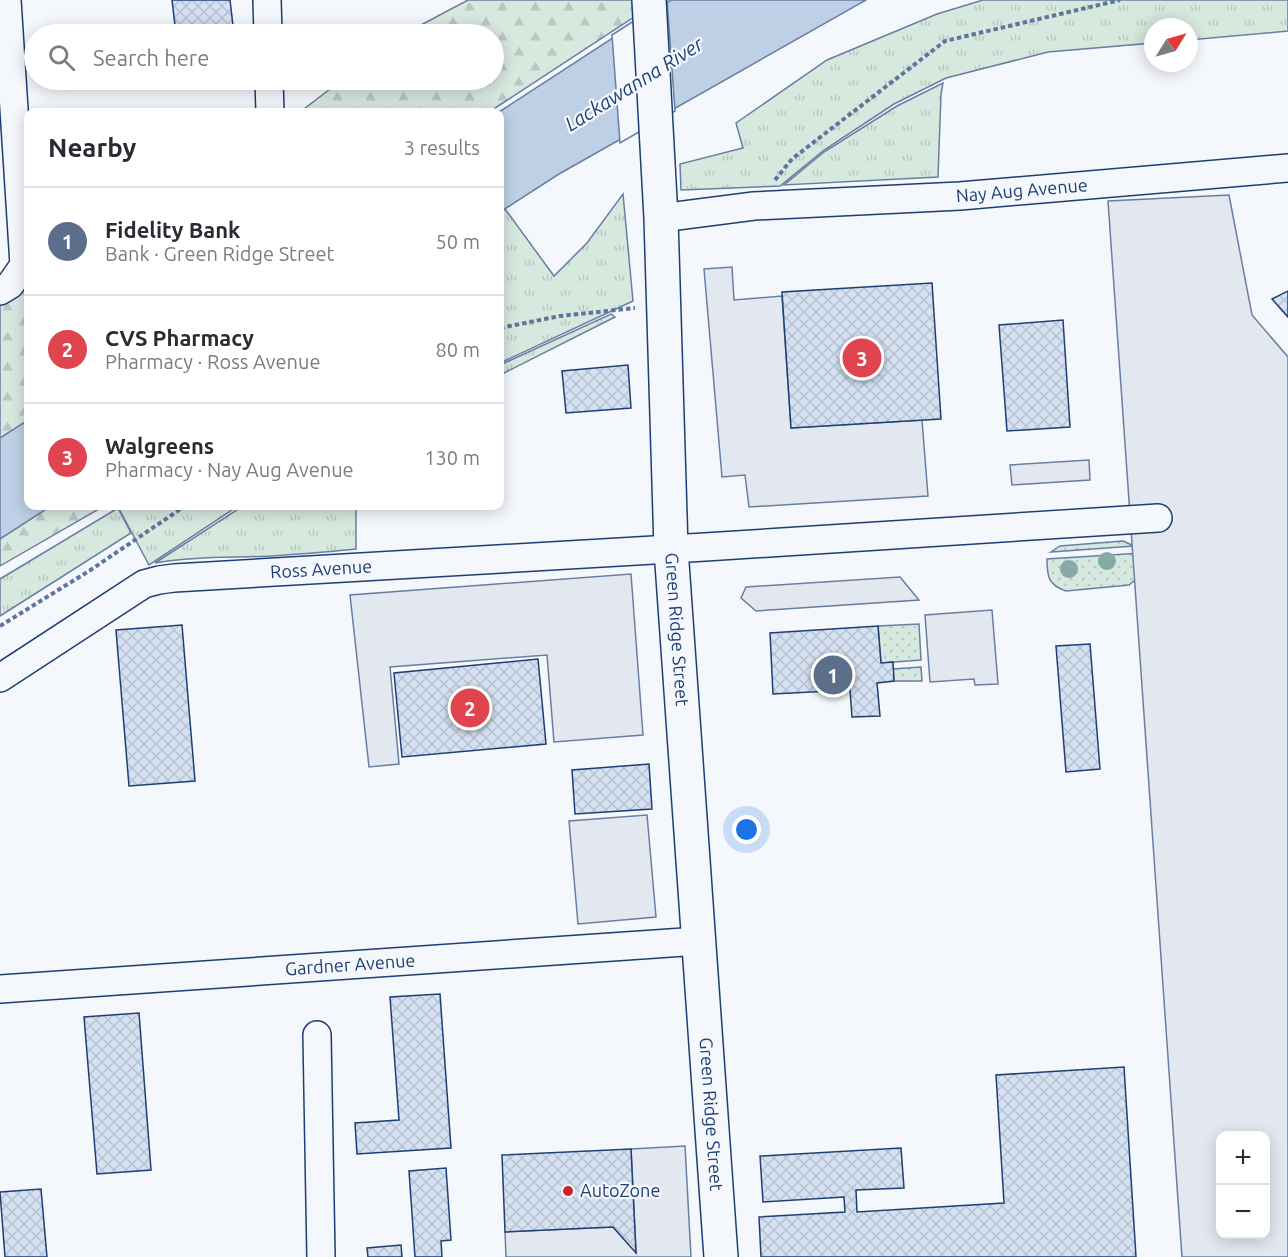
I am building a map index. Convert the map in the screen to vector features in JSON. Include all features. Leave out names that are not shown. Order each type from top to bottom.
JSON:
[{"type":"main road","name":"Green Ridge Street","points":[[649,0],[661,218],[671,549],[721,1257]]},
{"type":"street","points":[[0,291],[10,285],[24,265],[8,0]]},
{"type":"street","points":[[267,0],[268,24]]},
{"type":"street","points":[[269,90],[270,108]]},
{"type":"street","name":"Nay Aug Avenue","points":[[661,218],[754,206],[960,196],[1288,168]]},
{"type":"street","name":"Ross Avenue","points":[[0,678],[144,584],[159,580],[1158,518]]},
{"type":"street","name":"Gardner Avenue","points":[[0,989],[699,941]]},
{"type":"street","points":[[316,1035],[321,1257]]},
{"type":"path","points":[[754,206],[792,159],[945,41],[1120,0]]},
{"type":"path","points":[[504,327],[560,316],[664,305]]},
{"type":"path","points":[[0,626],[89,571],[179,510]]},
{"type":"green space","points":[[468,0],[660,0],[495,108],[305,108],[329,90],[504,90],[504,24],[423,24]]},
{"type":"green space","points":[[983,0],[1288,0],[1288,31],[1198,39],[1198,18],[1144,18],[1144,44],[1048,52],[946,78],[894,104],[824,150],[780,186],[681,190],[680,164],[743,148],[736,123],[827,60],[937,14]]},
{"type":"green space","points":[[943,83],[938,177],[784,185],[824,152],[897,106]]},
{"type":"green space","points":[[623,194],[633,301],[504,361],[504,210],[554,276],[587,243]]},
{"type":"green space","points":[[24,285],[24,510],[97,510],[0,566],[0,300]]},
{"type":"green space","points":[[611,314],[615,317],[504,373],[504,363]]},
{"type":"green space","points":[[115,510],[119,510],[131,533],[0,616],[0,579]]},
{"type":"green space","points":[[120,510],[232,510],[149,565]]},
{"type":"green space","points":[[237,510],[356,510],[356,549],[272,556],[184,559],[155,563]]},
{"type":"green space","points":[[1123,541],[1134,546],[1051,552],[1060,546]]},
{"type":"green space","points":[[1141,553],[1135,580],[1129,585],[1066,591],[1055,586],[1048,575],[1047,559]]},
{"type":"green space","points":[[919,624],[921,660],[881,663],[878,626]]},
{"type":"green space","points":[[921,667],[922,681],[894,681],[893,669]]},
{"type":"shaded area","points":[[1229,195],[1252,315],[1288,357],[1288,1257],[1182,1257],[1108,201]]},
{"type":"shaded area","points":[[732,267],[734,300],[782,296],[791,428],[922,420],[928,496],[749,507],[745,475],[722,477],[704,269]]},
{"type":"shaded area","points":[[1089,460],[1090,480],[1012,485],[1010,465]]},
{"type":"shaded area","points":[[631,574],[643,735],[554,742],[547,655],[390,667],[399,764],[369,767],[350,595]]},
{"type":"shaded area","points":[[900,577],[919,600],[756,611],[741,598],[746,587]]},
{"type":"shaded area","points":[[992,610],[998,684],[975,685],[974,679],[930,682],[925,615]]},
{"type":"shaded area","points":[[647,815],[656,917],[578,924],[569,821]]},
{"type":"shaded area","points":[[685,1146],[691,1257],[506,1257],[505,1232],[613,1227],[636,1252],[631,1149]]},
{"type":"water","name":"Lackawanna River","points":[[671,0],[866,0],[559,174],[504,209],[504,109]]},
{"type":"water","points":[[24,423],[24,510],[45,510],[0,539],[0,438]]},
{"type":"pier","points":[[666,0],[675,111],[620,143],[612,35]]},
{"type":"building","points":[[172,0],[230,0],[233,24],[175,24]]},
{"type":"building","points":[[932,283],[941,419],[791,428],[782,292]]},
{"type":"building","points":[[1288,291],[1288,317],[1272,299]]},
{"type":"building","points":[[1063,320],[1070,427],[1007,431],[999,325]]},
{"type":"building","points":[[628,365],[631,408],[566,413],[562,371]]},
{"type":"building","points":[[182,625],[195,781],[129,786],[116,630]]},
{"type":"building","points":[[878,626],[881,663],[893,662],[894,681],[877,683],[880,716],[852,717],[850,690],[773,694],[770,633]]},
{"type":"building","points":[[1090,644],[1100,769],[1066,772],[1056,646]]},
{"type":"building","points":[[538,659],[546,744],[402,757],[394,673]]},
{"type":"building","points":[[649,764],[652,809],[575,814],[572,770]]},
{"type":"building","points":[[440,994],[451,1148],[357,1154],[355,1123],[399,1120],[390,997]]},
{"type":"building","points":[[139,1013],[151,1170],[97,1174],[84,1017]]},
{"type":"building","points":[[1124,1067],[1136,1257],[761,1257],[759,1217],[845,1212],[844,1197],[763,1202],[760,1156],[901,1148],[904,1188],[856,1190],[857,1212],[1004,1203],[996,1075]]},
{"type":"building","name":"AutoZone","points":[[631,1149],[636,1253],[613,1227],[505,1232],[502,1155]]},
{"type":"building","points":[[446,1168],[451,1240],[441,1241],[442,1257],[415,1257],[409,1171]]},
{"type":"building","points":[[41,1189],[47,1257],[5,1257],[0,1192]]},
{"type":"building","points":[[401,1245],[402,1257],[368,1257],[367,1248]]},
{"type":"place","name":"Walgreens","points":[[862,358]]},
{"type":"place","name":"Fidelity Bank","points":[[833,675]]},
{"type":"place","name":"CVS Pharmacy","points":[[470,708]]},
{"type":"place","name":"AutoZone","points":[[568,1191]]}]
